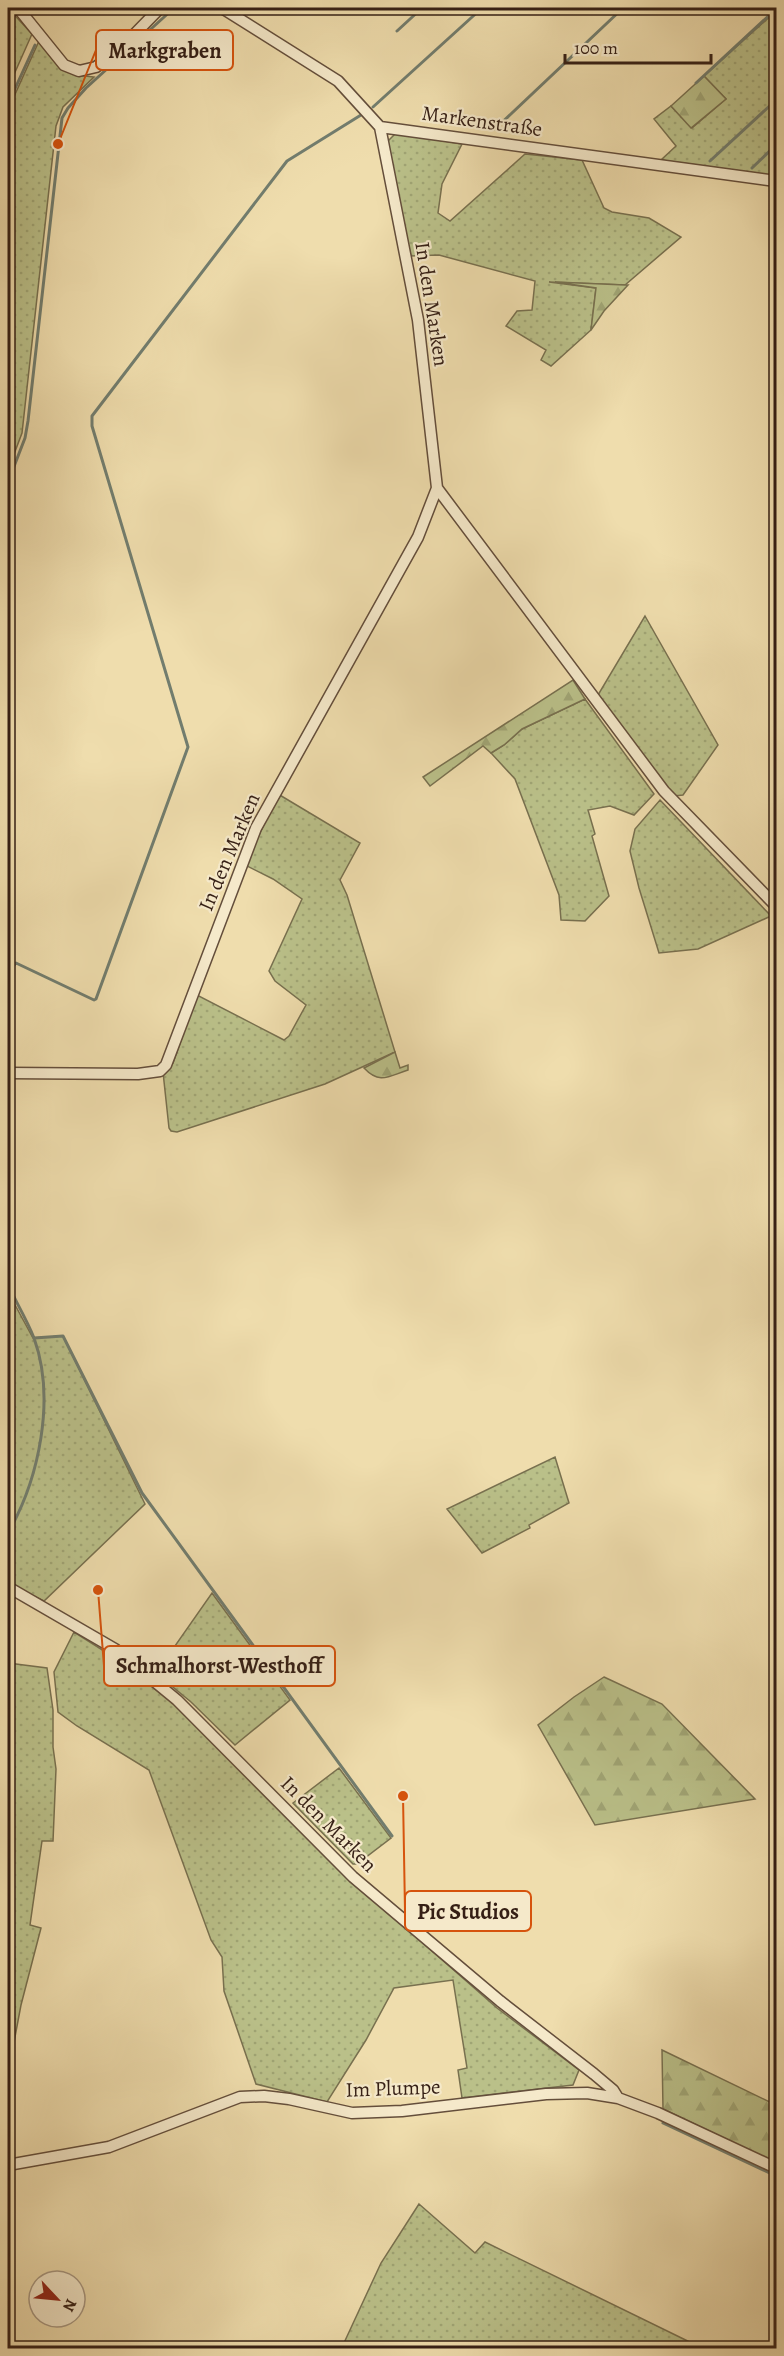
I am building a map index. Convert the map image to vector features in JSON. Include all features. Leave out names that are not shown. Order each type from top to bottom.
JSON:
[{"type":"street","points":[[18,8],[64,65],[79,71],[96,67],[122,47],[160,8]]},
{"type":"street","points":[[222,8],[338,81],[380,127]]},
{"type":"street","name":"Markenstraße","points":[[380,127],[777,181]]},
{"type":"street","name":"In den Marken","points":[[8,1072],[138,1074],[160,1071],[166,1065],[256,828],[418,537],[437,489],[418,320],[380,127]]},
{"type":"street","points":[[437,489],[664,791],[777,906]]},
{"type":"street","name":"In den Marken","points":[[8,1587],[115,1648],[177,1700],[354,1877],[500,2001],[594,2074],[613,2090],[618,2098]]},
{"type":"street","points":[[587,2093],[594,2074]]},
{"type":"street","name":"Im Plumpe","points":[[8,2165],[110,2147],[240,2097],[264,2096],[289,2099],[352,2113],[402,2111],[546,2094],[587,2093],[618,2098],[658,2113],[777,2168]]},
{"type":"green space","points":[[8,8],[32,34],[8,88]]},
{"type":"green space","points":[[776,11],[776,176],[661,160],[676,146],[654,119],[671,106],[692,128],[726,99],[704,76]]},
{"type":"green space","points":[[39,41],[76,75],[94,77],[63,107],[56,126],[22,433],[8,470],[8,110]]},
{"type":"green space","points":[[704,76],[726,99],[691,128],[671,106]]},
{"type":"green space","points":[[396,133],[462,144],[442,184],[438,213],[450,221],[525,154],[582,160],[604,208],[612,212],[649,218],[681,237],[625,285],[549,282],[596,288],[591,330],[551,366],[541,360],[546,350],[506,326],[517,311],[532,310],[535,281],[439,255],[410,256],[386,143]]},
{"type":"green space","points":[[555,282],[628,285],[604,311],[591,330],[596,288]]},
{"type":"green space","points":[[645,616],[718,745],[683,795],[674,796],[598,695]]},
{"type":"green space","points":[[573,680],[585,699],[522,729],[491,753],[483,746],[430,786],[423,777]]},
{"type":"green space","points":[[585,699],[654,794],[634,815],[610,806],[588,810],[595,834],[592,836],[609,896],[585,921],[561,920],[559,895],[515,779],[491,753],[522,729]]},
{"type":"green space","points":[[278,794],[360,843],[340,880],[347,895],[395,1052],[325,1084],[177,1132],[171,1131],[163,1072],[173,1063],[197,995],[284,1040],[289,1036],[306,1005],[275,981],[269,971],[302,899],[273,879],[245,865]]},
{"type":"green space","points":[[660,800],[771,916],[698,949],[659,953],[630,851],[635,829]]},
{"type":"green space","points":[[395,1052],[400,1068],[408,1065],[408,1070],[380,1078],[364,1068]]},
{"type":"green space","points":[[8,1292],[33,1338],[63,1336],[145,1504],[44,1601],[19,1589],[8,1579]]},
{"type":"green space","points":[[555,1457],[569,1503],[529,1525],[530,1528],[482,1553],[447,1509]]},
{"type":"green space","points":[[212,1593],[290,1700],[235,1745],[191,1702],[156,1673]]},
{"type":"green space","points":[[74,1632],[112,1656],[172,1702],[351,1880],[497,2008],[579,2070],[573,2085],[462,2098],[458,2070],[467,2068],[453,1980],[394,1988],[366,2040],[327,2102],[256,2084],[224,1991],[222,1957],[211,1940],[149,1770],[58,1712],[54,1672]]},
{"type":"green space","points":[[8,1663],[47,1668],[53,1710],[53,1747],[56,1769],[53,1841],[42,1841],[30,1925],[41,1928],[21,2005],[8,2074]]},
{"type":"green space","points":[[604,1677],[662,1704],[755,1799],[595,1825],[538,1725]]},
{"type":"green space","points":[[339,1768],[391,1838],[357,1864],[353,1864],[293,1803]]},
{"type":"green space","points":[[662,2050],[776,2105],[776,2163],[663,2109]]},
{"type":"green space","points":[[419,2204],[475,2253],[485,2242],[702,2348],[350,2348],[343,2345],[381,2263]]},
{"type":"waterway","points":[[8,482],[25,438],[28,421],[62,118],[86,88],[174,8]]},
{"type":"waterway","points":[[397,31],[422,8]]},
{"type":"waterway","points":[[373,107],[482,8]]},
{"type":"waterway","points":[[495,129],[623,8]]},
{"type":"waterway","points":[[696,83],[776,9]]},
{"type":"waterway","points":[[8,104],[35,45]]},
{"type":"waterway","points":[[710,161],[776,100]]},
{"type":"waterway","points":[[8,972],[16,963],[96,999],[188,747],[92,426],[92,416],[287,161],[361,115]]},
{"type":"waterway","points":[[752,168],[776,145]]},
{"type":"waterway","points":[[8,1285],[34,1338],[44,1387],[44,1412],[36,1464],[19,1512],[8,1533]]},
{"type":"waterway","points":[[34,1338],[63,1336],[142,1493],[392,1836]]},
{"type":"waterway","points":[[663,2123],[776,2176]]},
{"type":"place","name":"Markgraben","points":[[58,144]]},
{"type":"place","name":"Schmalhorst-Westhoff","points":[[98,1590]]},
{"type":"place","name":"Pic Studios","points":[[403,1796]]}]
